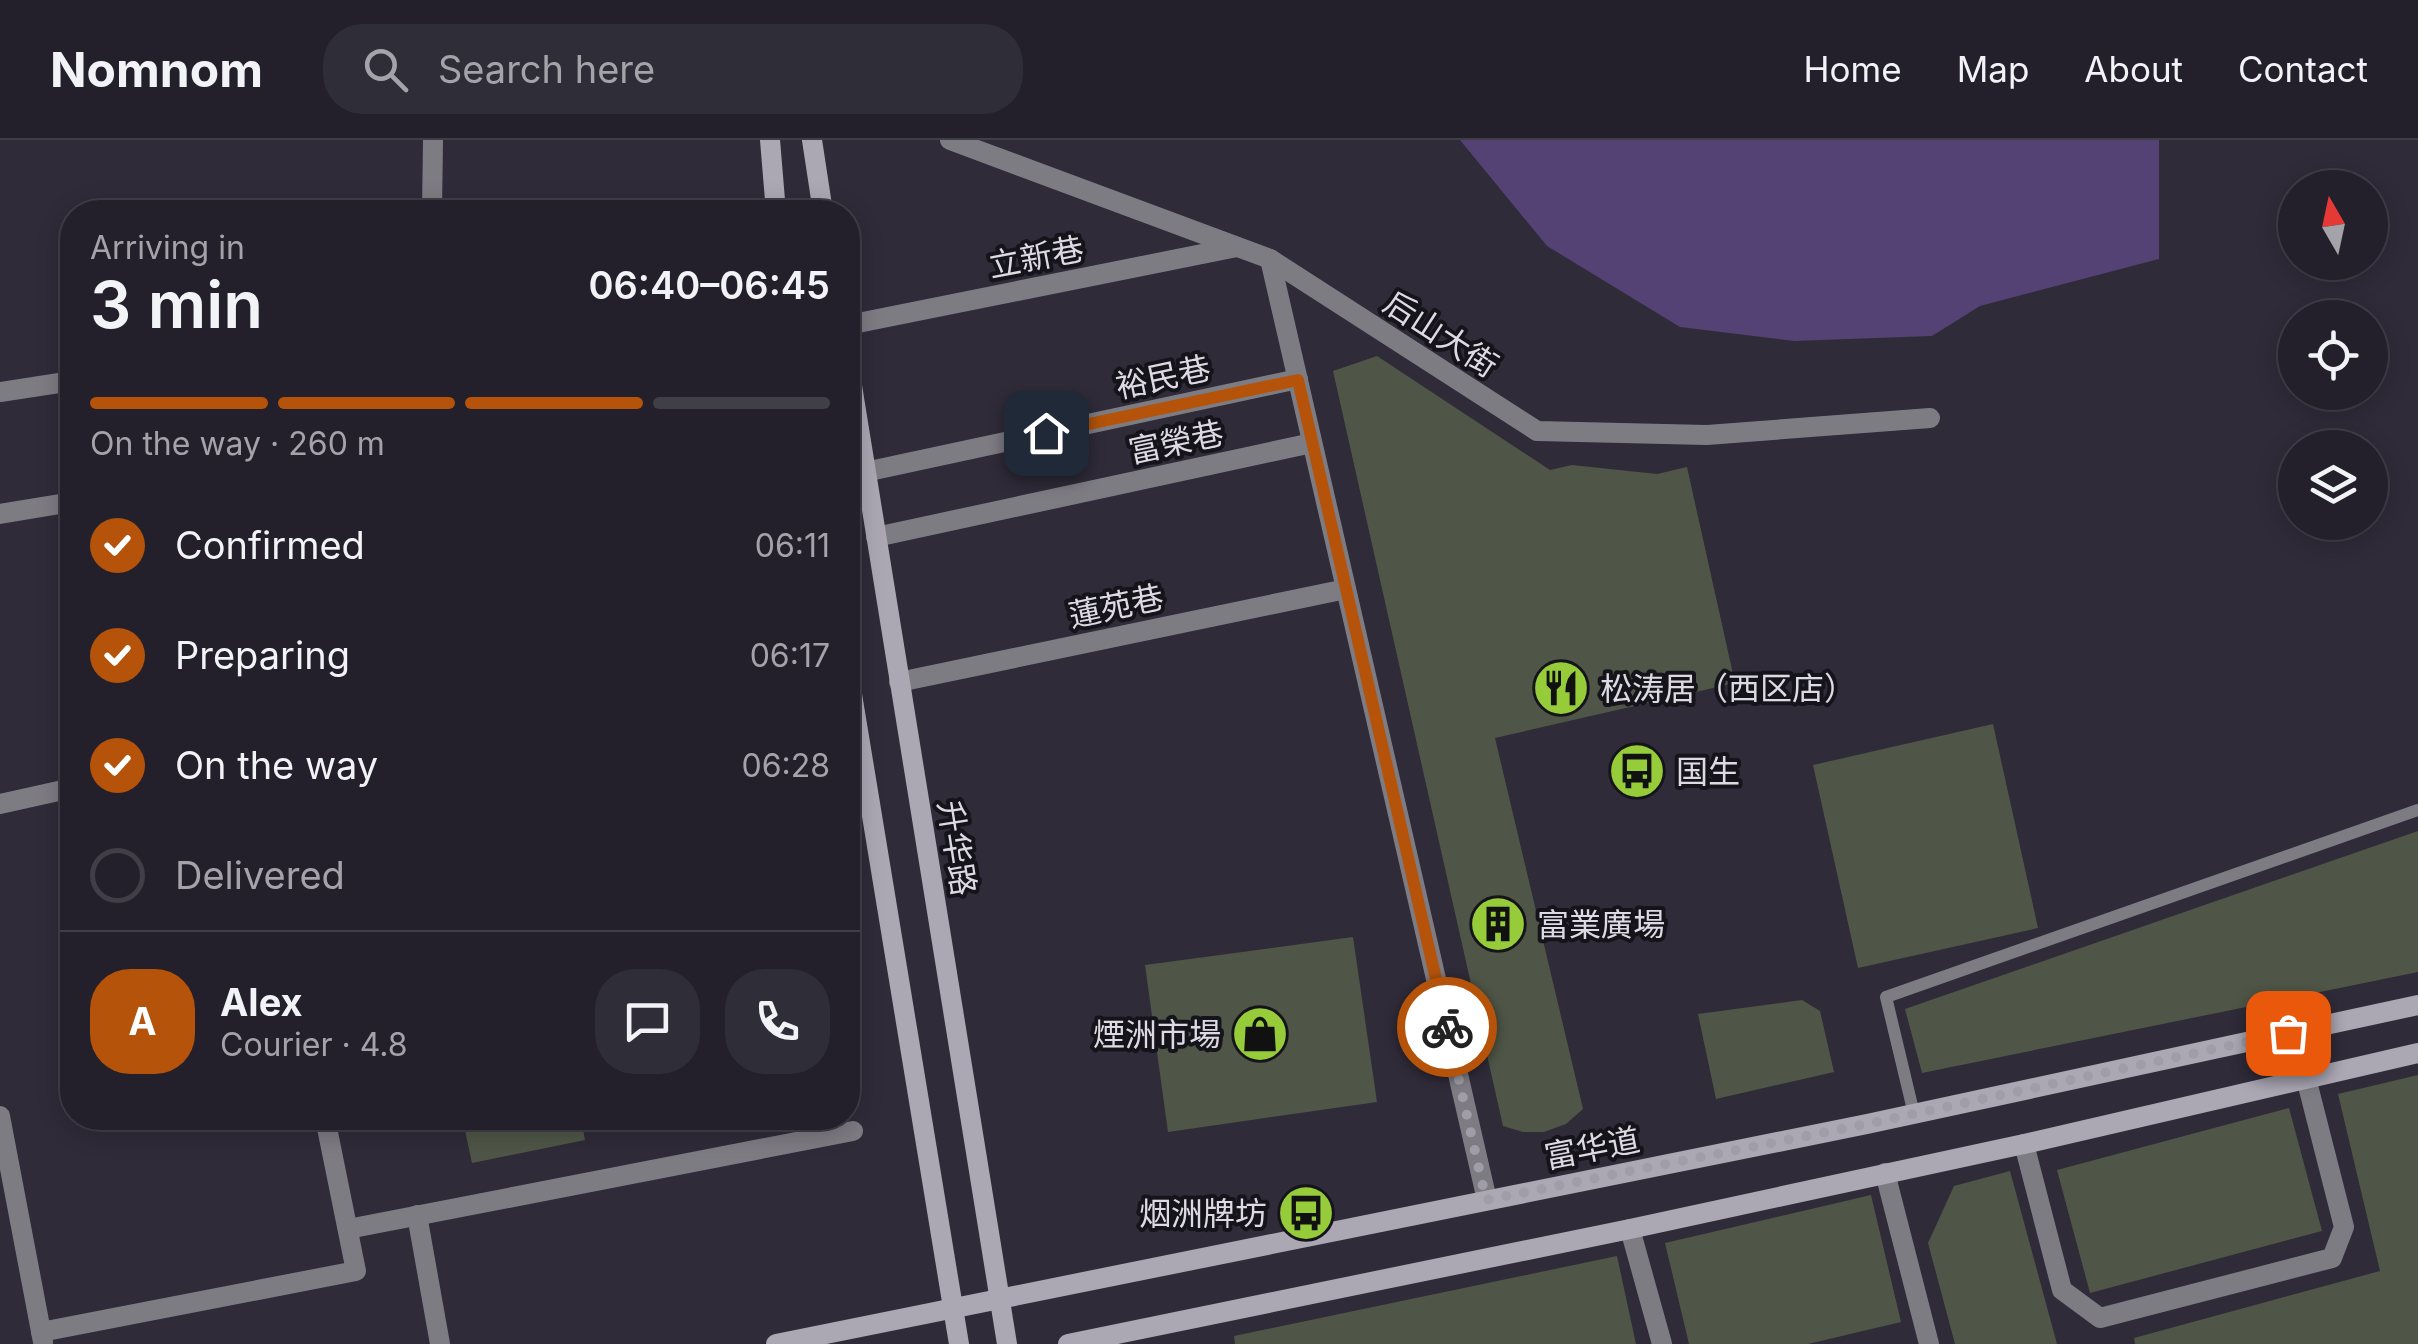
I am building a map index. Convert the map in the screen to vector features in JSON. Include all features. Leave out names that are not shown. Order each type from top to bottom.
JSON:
[{"type":"main road","points":[[770,140],[775,200]]},
{"type":"main road","points":[[812,140],[822,200]]},
{"type":"main road","name":"升华路","points":[[860,439],[1007,1344]]},
{"type":"main road","points":[[860,743],[959,1344]]},
{"type":"main road","name":"富华道","points":[[776,1344],[1914,1114],[2418,1005]]},
{"type":"main road","points":[[1068,1344],[1630,1229],[2418,1053]]},
{"type":"street","points":[[432,200],[433,140]]},
{"type":"street","name":"后山大街","points":[[950,140],[1270,260],[1537,431],[1707,435],[1930,418]]},
{"type":"street","name":"立新巷","points":[[860,323],[1236,247]]},
{"type":"street","points":[[1270,260],[1486,1200]]},
{"type":"street","name":"裕民巷","points":[[865,472],[1298,380]]},
{"type":"street","points":[[0,392],[60,383]]},
{"type":"street","name":"富榮巷","points":[[876,537],[1312,443]]},
{"type":"street","points":[[0,514],[60,504]]},
{"type":"street","name":"蓮苑巷","points":[[899,682],[1346,589]]},
{"type":"street","points":[[0,804],[60,791]]},
{"type":"street","points":[[2024,1144],[2062,1290],[2100,1318],[2332,1258],[2344,1227],[2306,1078]]},
{"type":"street","points":[[0,1116],[42,1338],[356,1272],[328,1130]]},
{"type":"street","points":[[348,1228],[853,1131]]},
{"type":"street","points":[[1885,1173],[1929,1344]]},
{"type":"street","points":[[417,1215],[440,1344]]},
{"type":"street","points":[[1630,1229],[1662,1344]]},
{"type":"lane","points":[[1914,1114],[1886,998],[2418,810]]},
{"type":"shaded area","points":[[1460,140],[2159,140],[2159,259],[1980,306],[1932,336],[1794,341],[1680,327],[1547,246]]},
{"type":"building","name":"富業廣場","points":[[1377,356],[1550,470],[1572,465],[1657,474],[1687,467],[1735,683],[1495,738],[1583,1109],[1566,1124],[1544,1132],[1523,1132],[1503,1126],[1333,371]]},
{"type":"building","points":[[1993,724],[2038,928],[1858,968],[1813,765]]},
{"type":"building","points":[[2418,831],[2418,972],[1922,1073],[1905,1009]]},
{"type":"building","name":"煙洲市場","points":[[1353,937],[1377,1102],[1168,1132],[1145,965]]},
{"type":"building","points":[[1802,1000],[1820,1011],[1834,1072],[1716,1099],[1698,1014]]},
{"type":"building","points":[[2418,1075],[2418,1344],[2135,1344],[2134,1338],[2380,1271],[2338,1094]]},
{"type":"building","points":[[2289,1108],[2322,1231],[2090,1293],[2057,1170]]},
{"type":"building","points":[[465,1130],[583,1130],[585,1140],[472,1163]]},
{"type":"building","points":[[2010,1171],[2057,1344],[1955,1344],[1928,1243],[1954,1186]]},
{"type":"building","points":[[1871,1195],[1901,1322],[1808,1344],[1689,1344],[1665,1243]]},
{"type":"building","points":[[1617,1256],[1636,1344],[1235,1344],[1234,1336]]},
{"type":"way so far","points":[[1447,1027],[1486,1200],[1867,1124],[2288,1033]]},
{"type":"place","name":"松涛居（西区店）","points":[[1561,688]]},
{"type":"place","name":"国生","points":[[1637,771]]},
{"type":"place","name":"富業廣場","points":[[1498,924]]},
{"type":"place","name":"煙洲市場","points":[[1260,1034]]},
{"type":"place","name":"烟洲牌坊","points":[[1306,1213]]},
{"type":"route","points":[[1046,433],[1298,380],[1447,1027]]}]
